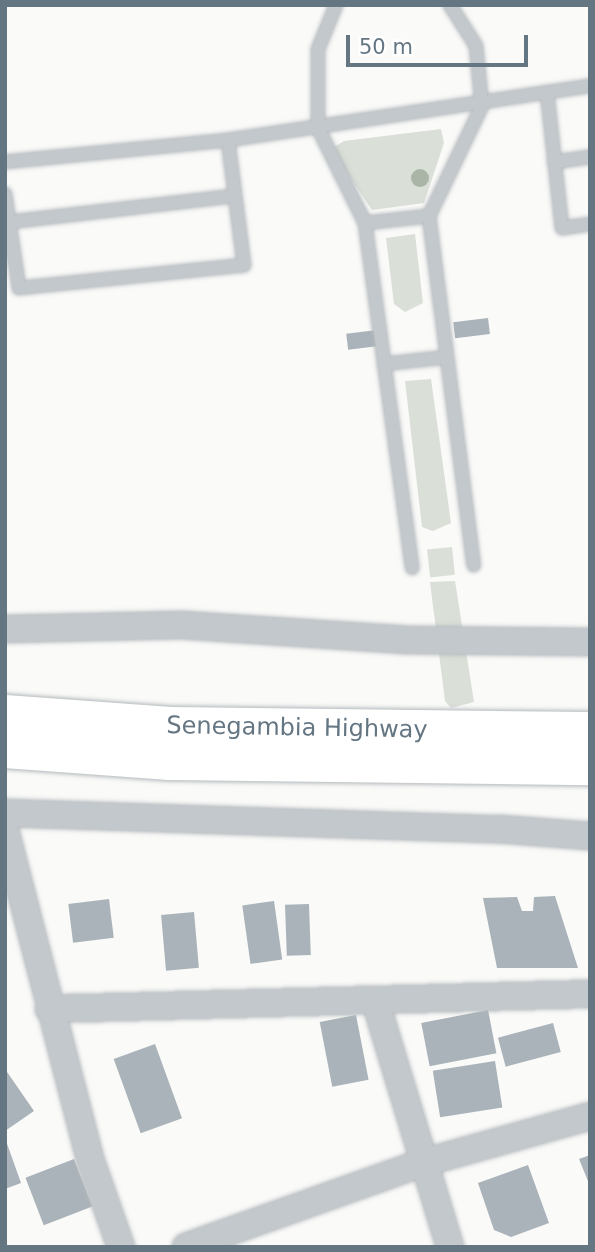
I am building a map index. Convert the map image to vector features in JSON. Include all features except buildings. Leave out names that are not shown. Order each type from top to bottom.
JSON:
[{"type":"main road","name":"Senegambia Highway","points":[[5,714],[171,726],[590,731]]},
{"type":"main road","name":"Senegambia Highway","points":[[5,749],[170,761],[590,766]]},
{"type":"street","points":[[5,629],[181,625],[404,640],[590,642]]},
{"type":"street","points":[[5,813],[499,829],[590,836]]},
{"type":"street","points":[[5,830],[49,1009],[90,1159],[121,1247]]},
{"type":"street","points":[[49,1009],[590,994]]},
{"type":"street","points":[[374,999],[422,1163],[450,1247]]},
{"type":"street","points":[[186,1247],[422,1163],[590,1116]]},
{"type":"lane","points":[[336,5],[318,49],[318,128],[365,223],[412,568]]},
{"type":"lane","points":[[450,5],[475,46],[482,106],[429,216],[474,565]]},
{"type":"lane","points":[[5,162],[228,140],[482,106],[590,86]]},
{"type":"lane","points":[[547,92],[562,228],[590,224]]},
{"type":"lane","points":[[5,194],[19,288],[244,265],[228,140]]},
{"type":"lane","points":[[554,162],[590,158]]},
{"type":"lane","points":[[9,222],[235,195]]},
{"type":"lane","points":[[365,223],[429,216]]},
{"type":"lane","points":[[384,364],[447,357]]},
{"type":"shaded area","points":[[441,129],[444,143],[424,203],[372,210],[331,149],[344,141]]},
{"type":"shaded area","points":[[415,234],[423,303],[405,312],[394,304],[386,238]]},
{"type":"shaded area","points":[[431,379],[451,523],[433,531],[422,527],[405,381]]},
{"type":"shaded area","points":[[452,547],[455,575],[430,577],[427,550]]},
{"type":"shaded area","points":[[455,581],[474,702],[451,708],[445,701],[430,582]]}]
